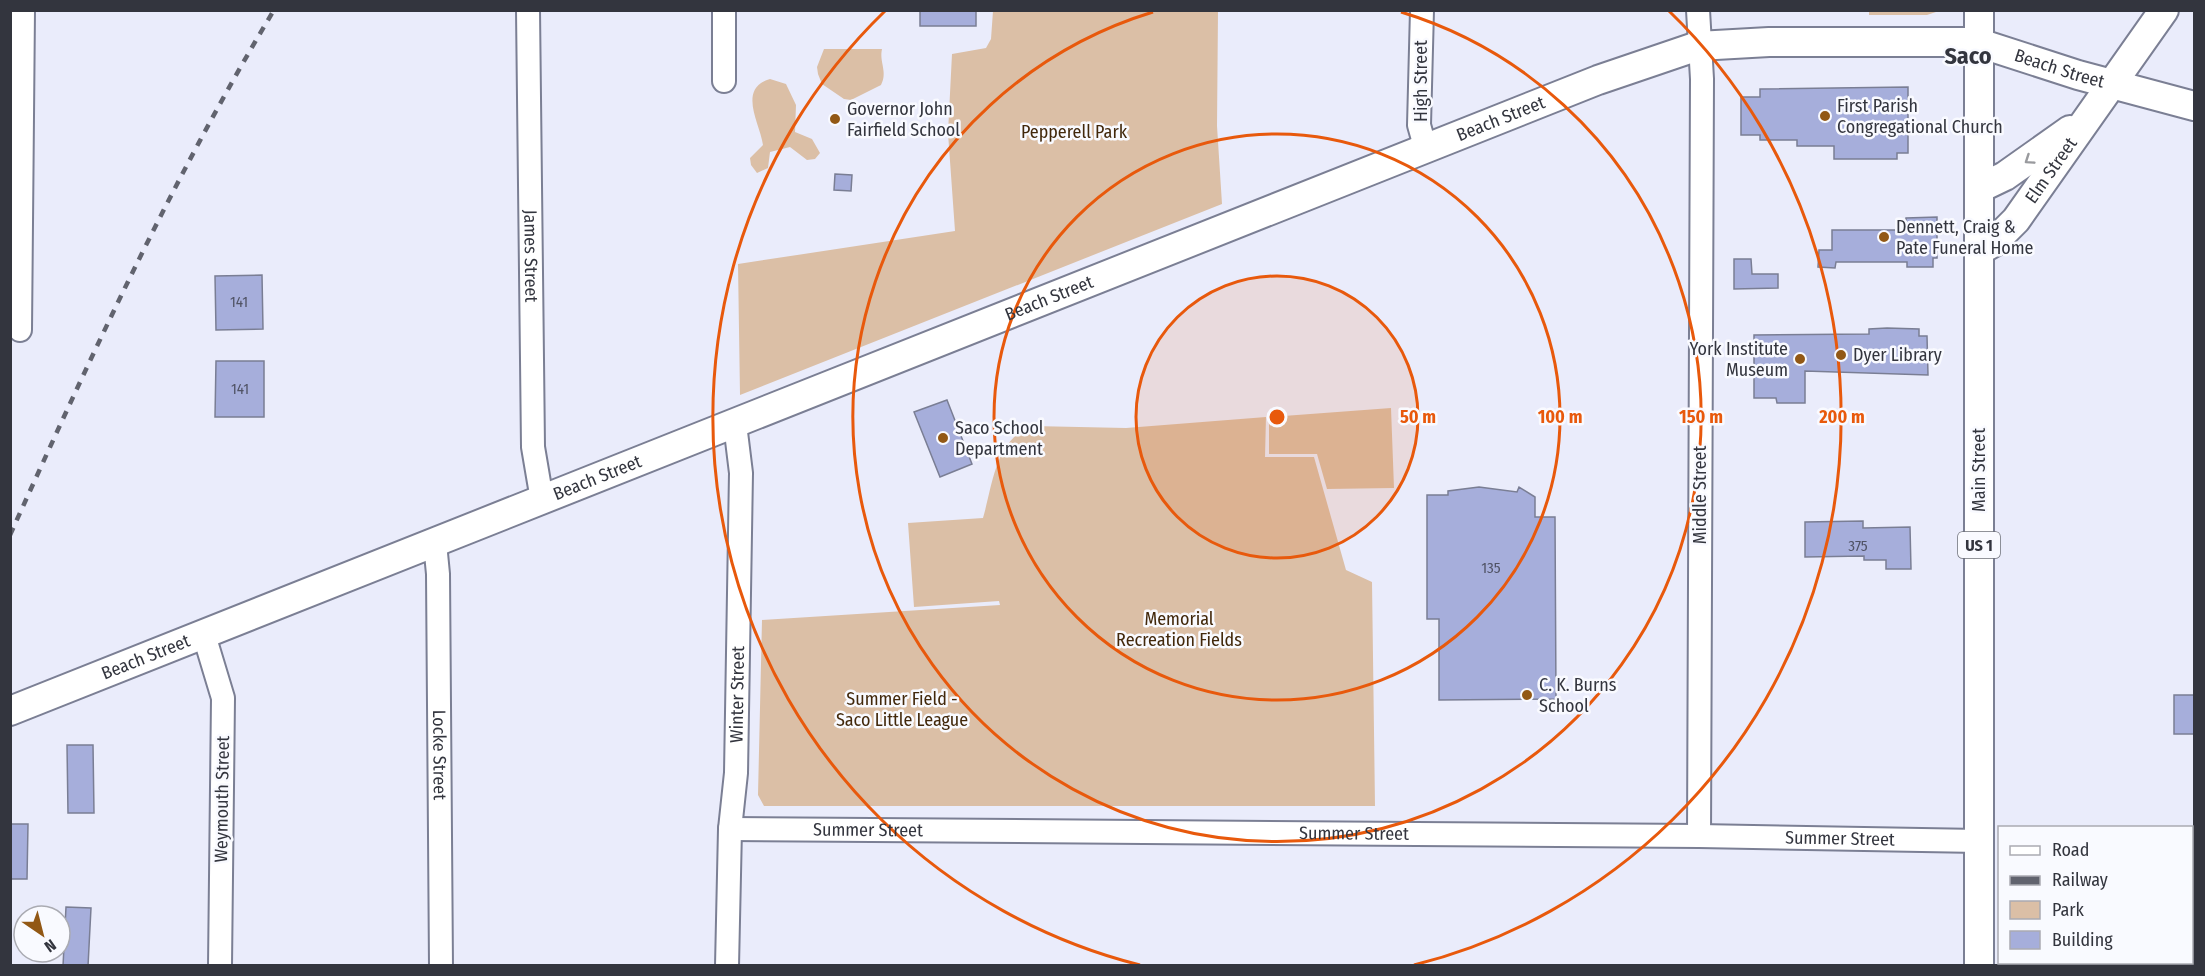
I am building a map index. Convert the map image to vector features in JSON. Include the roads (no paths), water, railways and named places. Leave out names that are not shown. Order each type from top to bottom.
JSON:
[{"type":"main road","name":"Main Street","points":[[1979,10],[1979,966]]},
{"type":"main road","name":"Elm Street","points":[[1980,250],[2006,232],[2164,10]]},
{"type":"main road","name":"Beach Street","points":[[10,711],[1598,80],[1698,46],[1769,42],[1980,43],[2194,106]]},
{"type":"main road","name":"Elm Street","points":[[1980,188],[2005,176],[2093,112]]},
{"type":"street","points":[[20,330],[23,10]]},
{"type":"street","name":"James Street","points":[[528,10],[533,447],[542,500]]},
{"type":"street","points":[[724,10],[724,81]]},
{"type":"street","name":"High Street","points":[[1422,10],[1419,125],[1426,150]]},
{"type":"street","name":"Middle Street","points":[[1698,10],[1698,46],[1702,79],[1699,836]]},
{"type":"street","name":"Winter Street","points":[[727,966],[730,829],[736,773],[741,473],[735,424]]},
{"type":"street","name":"Locke Street","points":[[435,543],[438,574],[441,966]]},
{"type":"street","name":"Weymouth Street","points":[[204,635],[223,698],[220,966]]},
{"type":"street","name":"Summer Street","points":[[730,829],[1699,836],[1979,841]]},
{"type":"railway","points":[[10,535],[134,268],[237,73],[274,10]]},
{"type":"place","name":"First Parish Congregational Church","points":[[1825,116]]},
{"type":"place","name":"Governor John Fairfield School","points":[[835,119]]},
{"type":"place","name":"Dennett, Craig & Pate Funeral Home","points":[[1884,237]]},
{"type":"place","name":"Dyer Library","points":[[1841,355]]},
{"type":"place","name":"York Institute Museum","points":[[1800,359]]},
{"type":"place","name":"Saco School Department","points":[[943,438]]},
{"type":"place","name":"C. K. Burns School","points":[[1527,695]]},
{"type":"district","name":"Saco","points":[[1968,56]]},
{"type":"park label","name":"Pepperell Park","points":[[1074,132]]},
{"type":"park label","name":"Memorial Recreation Fields","points":[[1179,629]]},
{"type":"park label","name":"Summer Field - Saco Little League","points":[[902,709]]}]
